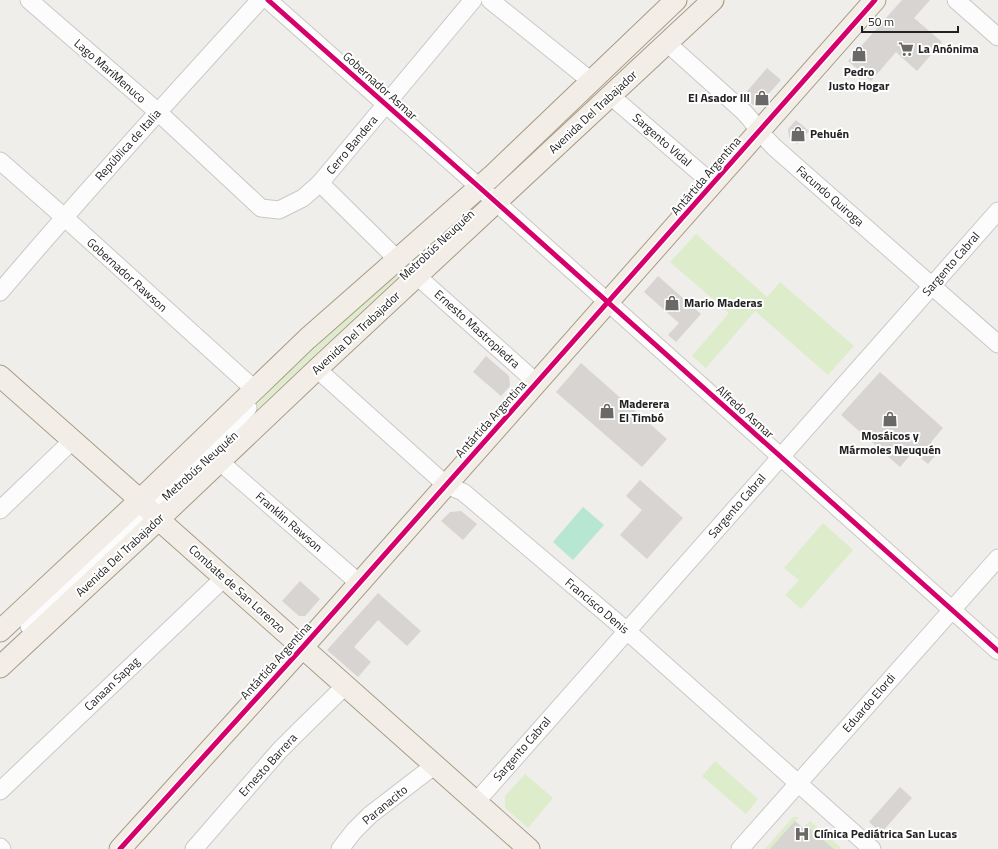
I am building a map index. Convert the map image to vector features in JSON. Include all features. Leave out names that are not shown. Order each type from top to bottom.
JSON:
[{"type":"main road","name":"Avenida Del Trabajador","points":[[0,631],[148,509],[219,461],[417,276],[487,194],[591,81],[676,0]]},
{"type":"main road","name":"Avenida Del Trabajador","points":[[0,667],[148,509],[254,389],[306,338],[397,258],[487,194],[611,96],[713,0]]},
{"type":"main road","name":"Antártida Argentina","points":[[120,849],[359,584],[875,0]]},
{"type":"main road","name":"Combate de San Lorenzo","points":[[0,376],[526,848]]},
{"type":"street","name":"Lago MariMenuco","points":[[29,0],[158,112],[261,208]]},
{"type":"street","name":"República de Italia","points":[[0,292],[64,217],[260,0]]},
{"type":"street","name":"Gobernador Asmar","points":[[268,0],[487,194]]},
{"type":"street","name":"Cerro Bandera","points":[[261,208],[279,210],[303,198],[320,183],[473,0]]},
{"type":"street","points":[[490,0],[591,81]]},
{"type":"street","name":"Metrobús Neuquén","points":[[487,194],[688,0]]},
{"type":"street","name":"Metrobús Neuquén","points":[[0,653],[45,611],[224,434],[274,381],[362,300],[487,194],[699,0]]},
{"type":"street","points":[[956,0],[998,37]]},
{"type":"street","name":"Facundo Quiroga","points":[[668,43],[744,112],[759,131],[780,152],[998,344]]},
{"type":"street","name":"Sargento Vidal","points":[[611,96],[713,184]]},
{"type":"street","name":"Gobernador Rawson","points":[[0,161],[254,389]]},
{"type":"street","points":[[320,183],[397,258]]},
{"type":"street","name":"Alfredo Asmar","points":[[487,194],[998,651]]},
{"type":"street","name":"Sargento Cabral","points":[[476,802],[998,211]]},
{"type":"street","name":"Ernesto Mastropiedra","points":[[417,276],[537,383]]},
{"type":"street","name":"Francisco Denis","points":[[317,369],[446,485],[463,492],[627,631],[872,849]]},
{"type":"street","points":[[0,510],[73,440]]},
{"type":"street","name":"Franklin Rawson","points":[[219,461],[359,584]]},
{"type":"street","name":"Metrobús Neuquén","points":[[0,643],[59,585],[148,509]]},
{"type":"street","name":"Eduardo Elordi","points":[[740,849],[998,558]]},
{"type":"street","name":"Canaan Sapag","points":[[0,791],[224,578]]},
{"type":"street","name":"Ernesto Barrera","points":[[194,849],[279,751],[345,686]]},
{"type":"street","name":"Paranacito","points":[[340,849],[354,831],[370,816],[435,765]]},
{"type":"green space","points":[[696,234],[767,297],[780,282],[854,346],[828,375],[755,311],[706,368],[692,356],[729,313],[670,262]]},
{"type":"green space","points":[[417,258],[227,437],[277,383],[364,303]]},
{"type":"green space","points":[[583,507],[604,525],[573,560],[553,542]]},
{"type":"green space","points":[[823,523],[853,550],[801,609],[785,595],[799,580],[784,568]]},
{"type":"green space","points":[[715,761],[758,799],[746,814],[702,776]]},
{"type":"green space","points":[[525,774],[553,798],[528,828],[505,808],[505,796]]},
{"type":"green space","points":[[793,817],[799,817],[774,845],[774,849],[765,849]]},
{"type":"green space","points":[[810,821],[841,848],[834,849],[806,825]]},
{"type":"building","points":[[902,0],[930,0],[914,18],[942,42],[917,71],[896,52],[871,81],[848,61]]},
{"type":"building","points":[[767,68],[781,80],[759,105],[753,105],[743,96]]},
{"type":"building","name":"Pehuén","points":[[796,120],[809,131],[797,144],[789,137],[788,129]]},
{"type":"building","name":"Mario Maderas","points":[[658,276],[701,314],[676,342],[668,335],[679,323],[644,292]]},
{"type":"building","points":[[486,356],[509,376],[510,386],[501,396],[473,372]]},
{"type":"building","name":"Maderera El Timbó","points":[[581,363],[667,439],[642,467],[556,392]]},
{"type":"building","name":"Mosáicos y Mármoles Neuquén","points":[[880,372],[943,428],[931,442],[940,450],[928,464],[913,452],[900,467],[841,415]]},
{"type":"building","points":[[640,480],[683,518],[647,559],[620,535],[642,510],[626,496]]},
{"type":"building","points":[[461,511],[477,524],[463,540],[441,521],[450,512]]},
{"type":"building","points":[[300,581],[320,599],[305,616],[299,616],[282,601]]},
{"type":"building","points":[[378,593],[421,631],[407,646],[378,620],[354,647],[371,662],[358,677],[327,650]]},
{"type":"building","points":[[900,787],[912,798],[881,833],[869,822]]},
{"type":"building","name":"Clínica Pediátrica San Lucas","points":[[795,821],[803,828],[806,825],[834,849],[770,849]]},
{"type":"cycle path","points":[[268,0],[998,651]]},
{"type":"cycle path","points":[[120,849],[302,648],[875,0]]},
{"type":"place","name":"La Anónima","points":[[906,49]]},
{"type":"place","name":"Pedro Justo Hogar","points":[[859,54]]},
{"type":"place","name":"El Asador III","points":[[762,98]]},
{"type":"place","name":"Pehuén","points":[[798,134]]},
{"type":"place","name":"Mario Maderas","points":[[672,303]]},
{"type":"place","name":"Maderera El Timbó","points":[[607,411]]},
{"type":"place","name":"Mosáicos y Mármoles Neuquén","points":[[890,419]]},
{"type":"place","name":"Clínica Pediátrica San Lucas","points":[[802,834]]}]
